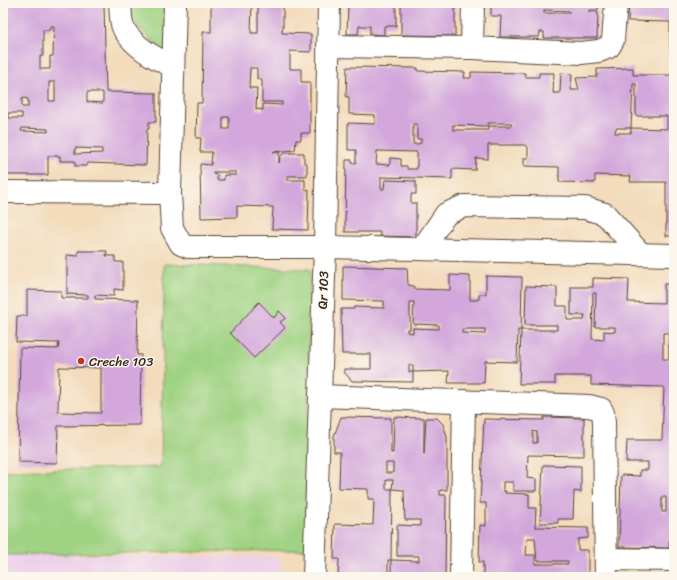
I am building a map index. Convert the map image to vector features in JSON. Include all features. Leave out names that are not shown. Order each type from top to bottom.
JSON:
[{"type":"street","points":[[120,3],[122,24],[125,31],[152,57],[173,66]]},
{"type":"street","points":[[175,3],[170,193],[172,228],[181,244],[188,247],[325,247],[674,255]]},
{"type":"street","name":"Qr 103","points":[[314,577],[325,247],[329,3]]},
{"type":"street","points":[[472,48],[473,3]]},
{"type":"street","points":[[328,46],[472,48],[581,54],[600,51],[609,47],[613,40],[616,3]]},
{"type":"street","points":[[3,192],[170,193]]},
{"type":"street","points":[[422,249],[446,214],[464,206],[585,208],[604,214],[641,254]]},
{"type":"street","points":[[320,396],[589,406],[601,408],[604,422],[607,568],[674,560]]},
{"type":"street","points":[[461,577],[464,401]]},
{"type":"shaded area","points":[[3,555],[280,557],[280,577],[3,577]]},
{"type":"green space","points":[[130,3],[171,3],[169,58],[130,18]]},
{"type":"green space","points":[[164,264],[310,269],[306,550],[3,555],[3,471],[161,467]]},
{"type":"building","points":[[6,3],[104,3],[106,92],[156,93],[156,122],[149,122],[149,129],[147,129],[146,165],[87,163],[87,166],[75,166],[75,161],[60,161],[60,156],[48,156],[48,175],[3,175],[3,19],[6,19]],"holes":[[[50,26],[54,26],[53,56],[50,56],[50,69],[40,69],[40,56],[43,56],[43,30],[50,30]],[[49,82],[55,82],[55,101],[49,101]],[[87,92],[103,92],[103,103],[87,102]],[[22,98],[28,99],[28,107],[22,107]],[[8,113],[22,113],[22,118],[8,118]],[[22,128],[48,129],[48,132],[21,131]],[[75,148],[102,149],[102,153],[75,154]]]},
{"type":"building","points":[[211,3],[252,3],[251,33],[258,33],[258,3],[283,3],[282,33],[311,34],[311,52],[290,51],[290,69],[301,69],[301,82],[310,82],[310,133],[301,133],[301,140],[296,140],[295,150],[273,152],[279,152],[279,163],[280,157],[284,153],[304,153],[304,163],[307,163],[307,176],[287,176],[287,180],[305,180],[305,190],[309,190],[308,230],[272,229],[273,207],[237,206],[237,217],[201,218],[200,164],[211,165],[212,152],[200,152],[201,138],[196,138],[197,103],[202,103],[203,32],[211,32]],"holes":[[[250,68],[257,68],[257,79],[262,79],[262,102],[282,102],[282,105],[263,104],[263,110],[256,109],[257,88],[249,88]],[[223,117],[229,117],[229,129],[223,129]],[[213,172],[236,172],[236,175],[224,175],[224,180],[217,180],[217,175],[213,174]]]},
{"type":"building","points":[[348,3],[396,3],[396,26],[384,26],[384,35],[370,34],[370,26],[359,26],[358,34],[347,34]]},
{"type":"building","points":[[401,3],[455,3],[455,36],[401,35]]},
{"type":"building","points":[[491,3],[598,3],[598,10],[589,10],[589,12],[598,12],[597,38],[544,38],[544,32],[540,32],[539,37],[500,37],[501,16],[491,16]],"holes":[[[544,10],[569,11],[569,13],[544,13]]]},
{"type":"building","points":[[629,3],[674,3],[674,49],[670,49],[670,22],[628,21]]},
{"type":"building","points":[[672,52],[674,52],[674,236],[666,236],[666,182],[630,182],[631,176],[595,175],[595,183],[559,182],[559,167],[524,166],[524,158],[528,158],[528,147],[524,145],[488,145],[488,159],[476,158],[475,170],[452,169],[452,179],[381,177],[381,189],[384,189],[385,180],[416,181],[416,194],[411,194],[411,203],[416,203],[416,237],[380,236],[380,232],[345,232],[346,160],[352,160],[352,163],[356,163],[356,150],[348,150],[348,123],[375,124],[375,115],[349,114],[349,97],[346,97],[347,67],[418,68],[418,71],[465,72],[464,78],[471,78],[471,72],[525,73],[525,77],[539,77],[539,73],[554,73],[553,93],[560,93],[561,73],[572,74],[571,90],[579,90],[576,78],[597,77],[597,69],[633,68],[633,75],[672,75]],"holes":[[[633,84],[636,84],[636,116],[667,116],[667,129],[631,128]],[[488,123],[512,123],[511,126],[488,126]],[[413,124],[417,124],[417,139],[421,139],[421,143],[413,144]],[[453,125],[488,126],[488,130],[453,130]],[[616,128],[631,128],[631,133],[615,133]],[[377,151],[417,152],[417,169],[407,169],[407,166],[401,166],[401,159],[390,158],[390,165],[376,164]]]},
{"type":"building","name":"Creche 103","points":[[78,251],[107,251],[106,256],[115,256],[115,262],[123,262],[123,290],[114,289],[114,296],[95,295],[95,299],[138,300],[137,355],[141,355],[140,425],[58,426],[57,463],[18,462],[20,348],[58,349],[59,343],[16,342],[17,316],[27,316],[27,290],[61,291],[61,298],[88,298],[88,295],[67,294],[67,255],[78,256]],"holes":[[[59,367],[101,368],[101,413],[58,412]]]},
{"type":"building","points":[[343,266],[407,268],[408,285],[414,286],[414,289],[450,290],[450,275],[470,276],[470,300],[479,299],[479,294],[486,294],[486,276],[522,277],[521,330],[518,330],[517,362],[485,361],[484,383],[448,383],[449,371],[413,372],[413,382],[352,381],[344,372],[344,369],[371,369],[371,354],[342,354],[341,309],[354,309],[354,307],[384,308],[384,301],[343,300]],"holes":[[[410,302],[414,302],[413,324],[439,325],[439,329],[413,328],[413,333],[407,332],[407,329],[410,329]],[[462,329],[485,329],[485,334],[462,333]],[[409,365],[413,365],[413,372],[409,372]]]},
{"type":"building","points":[[593,278],[629,279],[628,302],[664,303],[664,284],[671,284],[671,287],[674,287],[674,541],[669,541],[669,548],[619,547],[621,475],[640,476],[640,470],[648,470],[648,462],[626,462],[627,440],[662,440],[664,387],[591,385],[591,376],[555,376],[555,384],[519,384],[521,330],[557,330],[557,325],[525,325],[526,286],[557,287],[557,306],[567,306],[567,320],[584,320],[585,315],[571,315],[571,287],[593,287]],"holes":[[[593,293],[596,293],[595,327],[615,327],[615,332],[604,331],[604,340],[592,339]],[[663,333],[669,333],[669,359],[663,359]],[[662,497],[666,497],[666,512],[662,512]]]},
{"type":"building","points":[[259,302],[274,318],[279,311],[286,318],[280,322],[285,328],[254,358],[230,333]]},
{"type":"building","points":[[341,417],[391,418],[391,453],[393,453],[394,417],[424,418],[424,454],[426,418],[437,418],[443,424],[447,437],[447,490],[440,490],[440,495],[446,495],[445,577],[391,577],[391,560],[388,560],[388,577],[338,577],[339,559],[334,559],[335,524],[373,525],[374,499],[368,499],[368,489],[339,488],[340,452],[334,452],[334,436]],"holes":[[[386,463],[393,463],[393,473],[386,473]],[[386,480],[393,480],[392,489],[386,489]],[[392,489],[404,490],[405,520],[420,520],[420,526],[397,525],[397,556],[419,556],[419,561],[391,560]]]},
{"type":"building","points":[[544,417],[584,418],[584,456],[528,455],[527,478],[536,479],[536,491],[513,491],[513,482],[503,482],[503,491],[506,491],[505,493],[529,494],[529,508],[536,508],[535,527],[588,528],[588,538],[578,539],[578,550],[588,550],[588,577],[483,577],[483,562],[479,562],[480,525],[486,526],[486,503],[480,503],[484,419],[544,420]],"holes":[[[533,431],[537,432],[537,443],[533,443]],[[527,538],[535,538],[537,561],[568,561],[568,564],[535,564],[535,555],[526,555]]]},
{"type":"building","points":[[543,465],[581,466],[581,492],[574,491],[573,519],[558,519],[558,523],[540,523]]},
{"type":"place","name":"Creche 103","points":[[81,361]]}]
